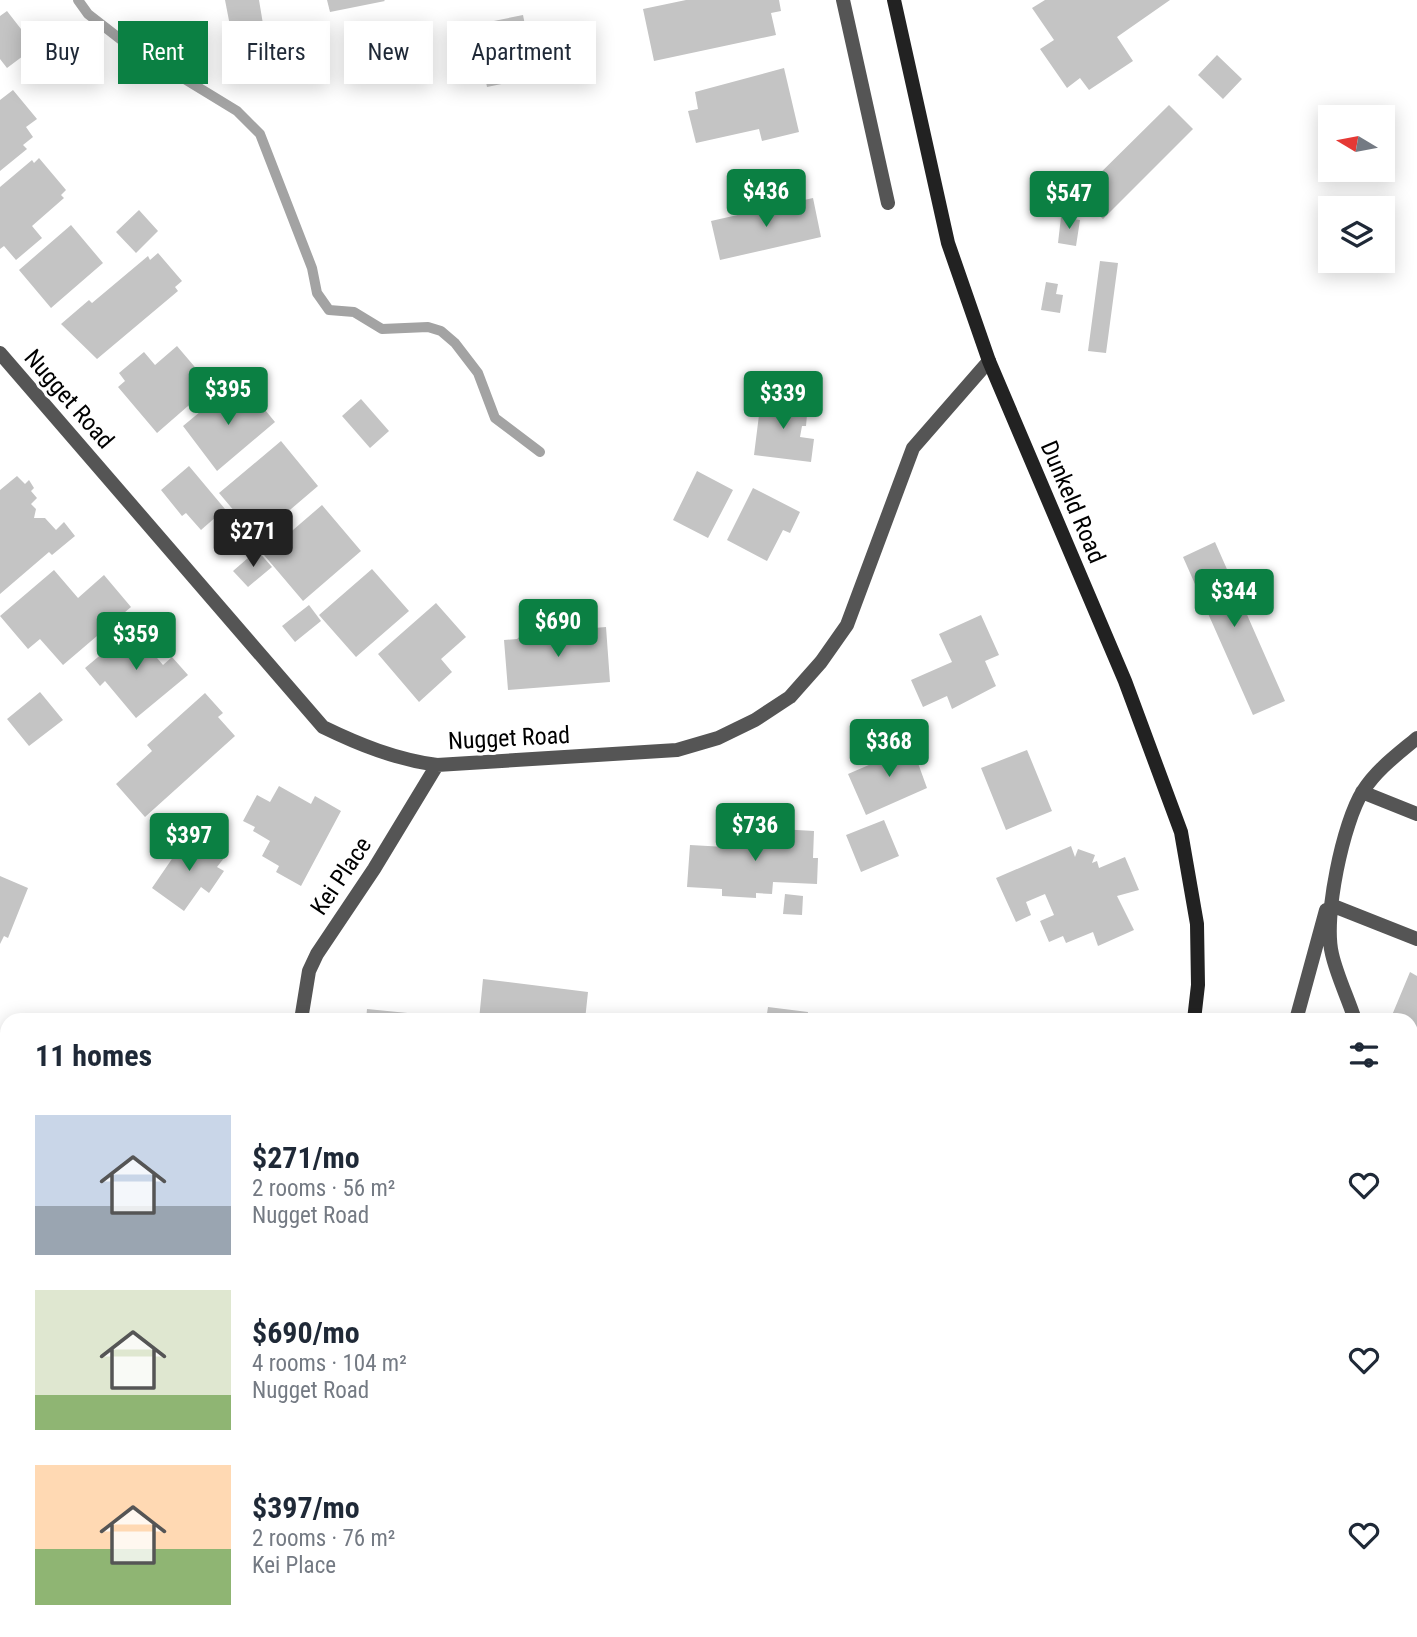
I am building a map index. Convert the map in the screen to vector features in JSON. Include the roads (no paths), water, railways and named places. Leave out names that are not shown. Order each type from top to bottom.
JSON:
[{"type":"main road","name":"Dunkeld Road","points":[[894,0],[948,243],[989,361],[1125,681],[1181,832],[1197,924],[1198,985],[1195,1013]]},
{"type":"street","points":[[843,0],[888,202]]},
{"type":"street","name":"Nugget Road","points":[[0,353],[323,727],[364,747],[404,760],[437,765],[677,750],[719,738],[755,720],[790,697],[821,662],[847,625],[913,448],[989,361]]},
{"type":"street","points":[[1298,1013],[1351,817],[1362,792],[1381,768],[1417,738]]},
{"type":"street","name":"Kei Place","points":[[302,1013],[309,971],[317,954],[374,869],[437,765]]},
{"type":"street","points":[[1362,792],[1417,814]]},
{"type":"street","points":[[1339,859],[1331,905],[1331,951],[1353,1013]]},
{"type":"street","points":[[1331,905],[1417,939]]},
{"type":"waterway","points":[[78,0],[88,14],[124,42],[237,111],[260,134],[312,268],[317,293],[329,310],[354,312],[382,329],[428,327],[441,331],[455,343],[478,373],[495,418],[540,452]]}]
